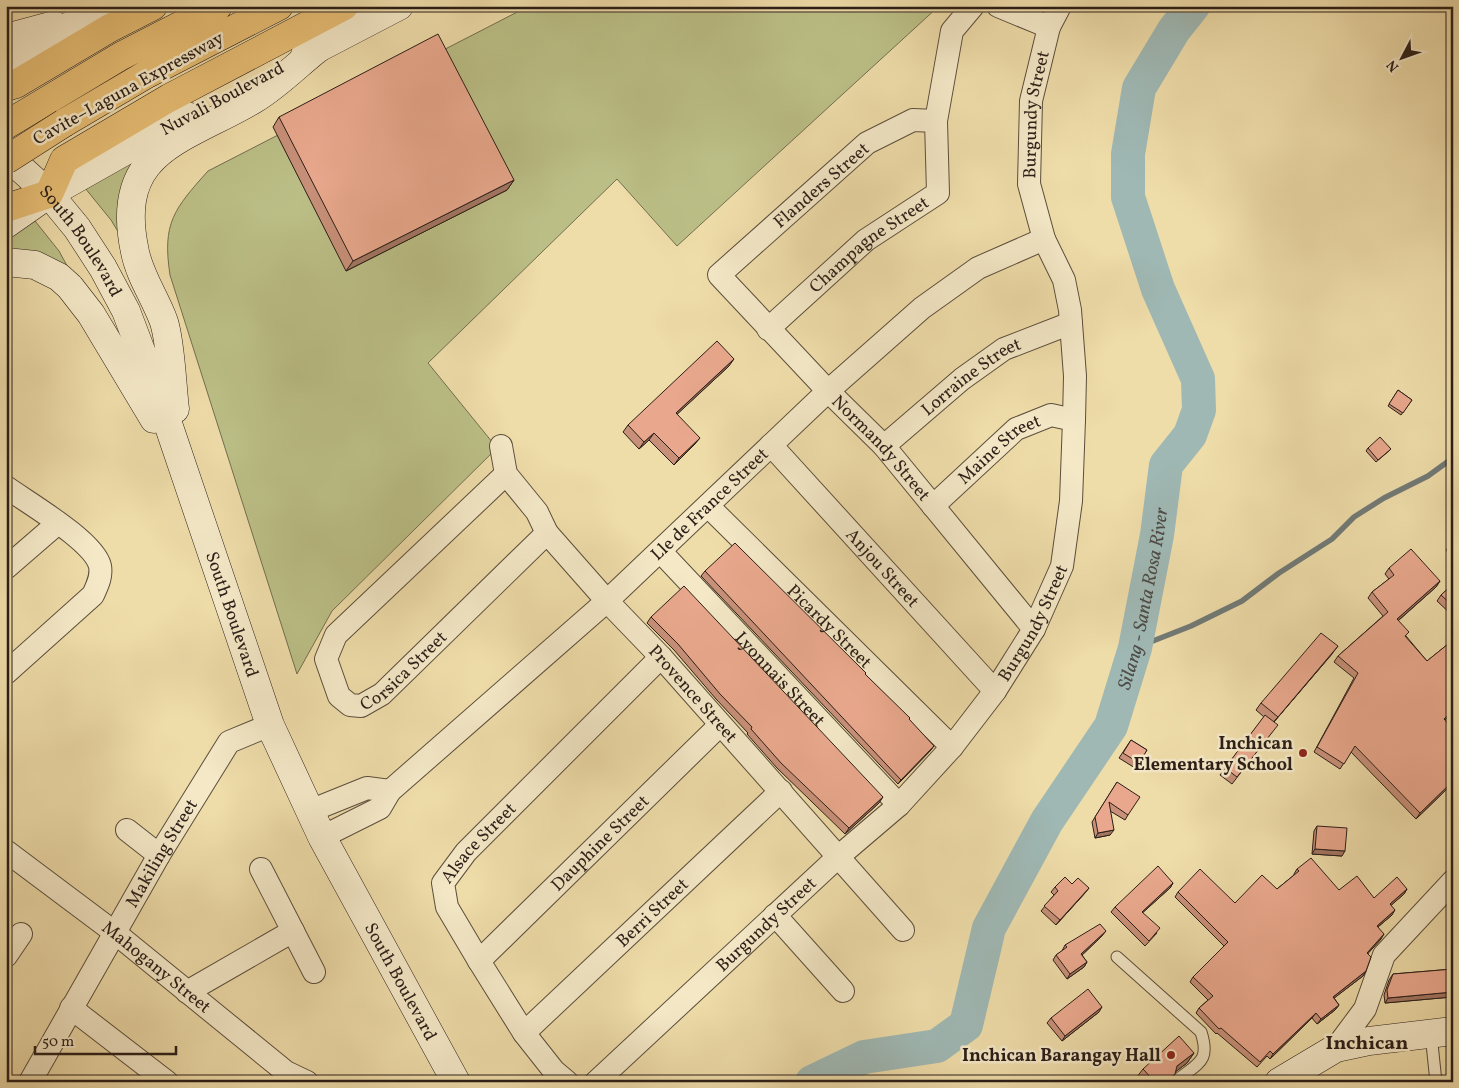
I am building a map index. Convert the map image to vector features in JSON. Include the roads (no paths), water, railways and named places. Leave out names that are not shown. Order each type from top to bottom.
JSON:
[{"type":"highway","points":[[6,87],[16,84],[110,28],[153,6]]},
{"type":"highway","name":"Cavite–Laguna Expressway","points":[[6,125],[121,56],[218,6]]},
{"type":"highway","name":"Cavite–Laguna Expressway","points":[[6,160],[147,74],[278,6]]},
{"type":"highway","points":[[6,208],[48,194],[64,160],[168,98],[344,6]]},
{"type":"main road","name":"Nuvali Boulevard","points":[[6,224],[48,194],[166,127],[399,6]]},
{"type":"main road","points":[[6,38],[92,12]]},
{"type":"main road","points":[[6,65],[92,12]]},
{"type":"main road","points":[[180,463],[165,324],[136,255],[132,237],[130,207],[134,188],[143,169],[156,156],[196,130],[255,99],[322,46]]},
{"type":"main road","name":"South Boulevard","points":[[6,155],[48,194],[86,242],[126,311],[163,409],[272,730],[322,837],[456,1082]]},
{"type":"main road","points":[[6,262],[35,265],[60,277],[70,287],[95,321],[180,463]]},
{"type":"main road","points":[[1279,1082],[1336,1048],[1369,1041],[1442,1032]]},
{"type":"street","name":"Champagne Street","points":[[768,329],[866,240],[938,193],[936,121],[952,31],[973,6]]},
{"type":"street","points":[[998,6],[1049,27]]},
{"type":"street","name":"Burgundy Street","points":[[596,1082],[838,857],[899,805],[952,747],[995,691],[1034,629],[1062,566],[1071,501],[1075,376],[1071,324],[1064,280],[1044,239],[1030,184],[1031,110],[1049,27],[1060,6]]},
{"type":"street","name":"Flanders Street","points":[[719,275],[867,143],[913,120],[936,121]]},
{"type":"street","name":"Lle de France Street","points":[[322,837],[380,808],[390,792],[608,601],[771,445],[922,308],[978,268],[1044,239]]},
{"type":"street","name":"Normandy Street","points":[[719,275],[828,392],[884,446],[1034,629]]},
{"type":"street","name":"Lorraine Street","points":[[884,446],[962,379],[1004,349],[1071,324]]},
{"type":"street","name":"Maine Street","points":[[933,506],[1016,429],[1051,414],[1074,420]]},
{"type":"street","name":"Anjou Street","points":[[771,445],[995,691]]},
{"type":"street","name":"Provence Street","points":[[501,446],[506,474],[537,512],[547,533],[661,656],[903,930]]},
{"type":"street","name":"Corsica Street","points":[[506,474],[336,635],[326,659],[338,696],[350,705],[361,706],[382,694],[547,533]]},
{"type":"street","points":[[6,487],[82,541],[100,566],[100,581],[93,596],[6,673]]},
{"type":"street","name":"Picardy Street","points":[[708,506],[952,747]]},
{"type":"street","points":[[6,568],[58,523]]},
{"type":"street","name":"Lyonnais Street","points":[[661,552],[899,805]]},
{"type":"street","name":"Alsace Street","points":[[567,1082],[554,1071],[524,1033],[479,961],[447,907],[443,883],[466,852],[661,656]]},
{"type":"street","name":"Dauphine Street","points":[[479,961],[720,725]]},
{"type":"street","name":"Makiling Street","points":[[35,1080],[71,1008],[114,932],[220,756],[272,730]]},
{"type":"street","points":[[310,811],[368,788],[390,792]]},
{"type":"street","name":"Berri Street","points":[[524,1033],[781,791]]},
{"type":"street","points":[[127,830],[159,855]]},
{"type":"street","name":"Mahogany Street","points":[[6,851],[114,932],[286,1072],[307,1082]]},
{"type":"street","points":[[260,870],[314,972]]},
{"type":"street","points":[[1336,1048],[1365,1009],[1384,955],[1453,882]]},
{"type":"street","points":[[775,915],[844,991]]},
{"type":"street","points":[[187,992],[293,931]]},
{"type":"street","points":[[6,956],[21,934]]},
{"type":"street","points":[[71,1008],[167,1082]]},
{"type":"street","points":[[1365,1009],[1369,1041]]},
{"type":"lane","points":[[1117,957],[1200,1032],[1206,1048],[1204,1057],[1175,1082]]},
{"type":"lane","points":[[1436,1082],[1442,1032]]},
{"type":"waterway","name":"Silang - Santa Rosa River","points":[[812,1082],[864,1057],[937,1046],[966,1025],[989,928],[1047,821],[1111,726],[1135,648],[1157,535],[1166,465],[1190,435],[1199,410],[1198,379],[1158,289],[1128,197],[1128,154],[1139,88],[1174,30],[1193,6]]},
{"type":"waterway","points":[[1135,648],[1191,626],[1242,601],[1279,573],[1332,539],[1354,517],[1384,498],[1428,476],[1450,460],[1453,452]]},
{"type":"place","name":"Inchican Elementary School","points":[[1303,753]]},
{"type":"place","name":"Inchican Barangay Hall","points":[[1171,1055]]},
{"type":"district","name":"Inchican","points":[[1367,1042]]}]
